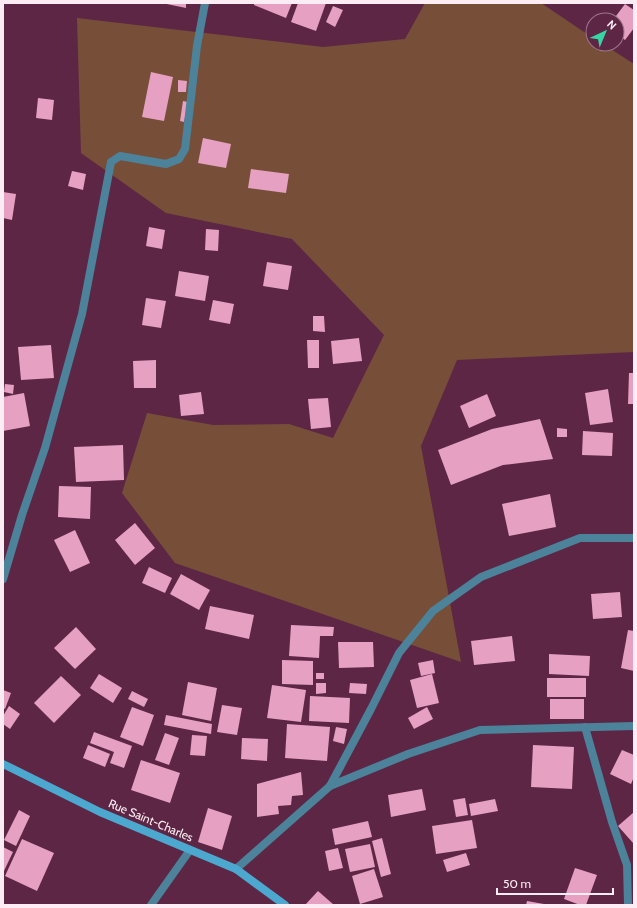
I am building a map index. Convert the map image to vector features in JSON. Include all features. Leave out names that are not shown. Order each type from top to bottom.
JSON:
[{"type":"street","points":[[3,579],[22,515],[45,448],[82,314],[111,162],[120,156],[166,164],[179,159],[185,149],[197,46],[205,3]]},
{"type":"street","points":[[330,786],[372,709],[399,653],[433,611],[481,577],[580,538],[634,538]]},
{"type":"street","points":[[236,869],[330,786],[408,754],[480,730],[634,726]]},
{"type":"street","points":[[585,727],[612,822],[627,866],[628,905]]},
{"type":"street","name":"Rue Saint-Charles","points":[[3,764],[100,812],[236,869],[285,905]]},
{"type":"street","points":[[151,905],[190,850]]},
{"type":"shaded area","points":[[425,3],[541,3],[585,33],[585,52],[615,52],[634,64],[634,352],[457,360],[421,446],[461,662],[175,563],[122,493],[147,413],[213,425],[289,424],[333,438],[384,335],[292,239],[166,213],[81,153],[77,18],[323,47],[405,39]]},
{"type":"building","points":[[162,3],[186,3],[186,8]]},
{"type":"building","points":[[254,3],[292,3],[286,18],[254,5]]},
{"type":"building","points":[[298,3],[326,3],[316,31],[291,22]]},
{"type":"building","points":[[625,4],[634,10],[634,28],[625,40],[625,12],[619,12]]},
{"type":"building","points":[[333,6],[343,10],[335,27],[326,22]]},
{"type":"building","points":[[151,72],[173,77],[164,121],[142,117]]},
{"type":"building","points":[[178,80],[187,81],[186,92],[178,92]]},
{"type":"building","points":[[38,98],[54,100],[52,120],[36,118]]},
{"type":"building","points":[[183,101],[188,102],[184,122],[180,121]]},
{"type":"building","points":[[203,138],[231,144],[226,168],[198,163]]},
{"type":"building","points":[[251,169],[289,174],[286,193],[248,188]]},
{"type":"building","points":[[72,171],[86,174],[83,190],[68,186]]},
{"type":"building","points":[[3,192],[16,194],[12,220],[3,218]]},
{"type":"building","points":[[149,227],[165,230],[162,249],[146,246]]},
{"type":"building","points":[[206,229],[219,230],[218,251],[205,250]]},
{"type":"building","points":[[267,262],[292,266],[288,290],[263,286]]},
{"type":"building","points":[[179,271],[209,276],[205,301],[175,296]]},
{"type":"building","points":[[146,298],[166,301],[161,328],[142,325]]},
{"type":"building","points":[[213,300],[234,304],[230,324],[209,320]]},
{"type":"building","points":[[313,316],[324,316],[325,332],[313,331]]},
{"type":"building","points":[[359,338],[362,361],[333,364],[331,341]]},
{"type":"building","points":[[307,340],[319,340],[319,368],[308,368]]},
{"type":"building","points":[[51,345],[54,378],[21,380],[18,347]]},
{"type":"building","points":[[156,360],[156,388],[134,388],[133,361]]},
{"type":"building","points":[[629,373],[634,373],[634,404],[628,404]]},
{"type":"building","points":[[5,384],[14,385],[13,394],[4,392]]},
{"type":"building","points":[[608,389],[613,422],[590,425],[585,393]]},
{"type":"building","points":[[201,392],[204,414],[181,416],[179,395]]},
{"type":"building","points":[[24,393],[30,426],[3,431],[3,397]]},
{"type":"building","points":[[487,394],[496,416],[469,428],[460,406]]},
{"type":"building","points":[[328,398],[331,427],[311,429],[308,399]]},
{"type":"building","points":[[540,419],[553,459],[503,465],[451,485],[438,450],[492,429]]},
{"type":"building","points":[[557,428],[567,429],[567,437],[557,437]]},
{"type":"building","points":[[583,431],[613,433],[612,456],[582,455]]},
{"type":"building","points":[[123,445],[124,480],[76,482],[74,447]]},
{"type":"building","points":[[59,486],[91,487],[90,519],[58,517]]},
{"type":"building","points":[[550,494],[556,527],[509,536],[502,504]]},
{"type":"building","points":[[135,523],[155,548],[135,565],[115,540]]},
{"type":"building","points":[[75,530],[90,563],[70,572],[54,540]]},
{"type":"building","points":[[149,567],[172,578],[165,593],[142,583]]},
{"type":"building","points":[[181,574],[210,590],[199,610],[170,594]]},
{"type":"building","points":[[620,592],[622,617],[593,619],[591,594]]},
{"type":"building","points":[[210,606],[254,615],[249,639],[205,629]]},
{"type":"building","points":[[291,625],[334,627],[333,636],[320,636],[319,658],[289,656]]},
{"type":"building","points":[[76,627],[96,649],[75,669],[54,648]]},
{"type":"building","points":[[628,630],[634,631],[634,671],[621,668]]},
{"type":"building","points":[[512,636],[515,661],[474,665],[471,641]]},
{"type":"building","points":[[338,642],[373,642],[374,667],[339,668]]},
{"type":"building","points":[[549,654],[590,656],[589,676],[549,674]]},
{"type":"building","points":[[282,660],[313,661],[313,685],[282,684]]},
{"type":"building","points":[[433,660],[435,673],[421,676],[418,663]]},
{"type":"building","points":[[316,673],[324,673],[324,679],[316,679]]},
{"type":"building","points":[[99,674],[122,688],[113,703],[90,688]]},
{"type":"building","points":[[432,674],[439,703],[417,708],[410,680]]},
{"type":"building","points":[[61,676],[81,695],[54,723],[34,703]]},
{"type":"building","points":[[547,678],[586,678],[586,697],[547,697]]},
{"type":"building","points":[[188,682],[217,688],[211,721],[182,715]]},
{"type":"building","points":[[316,683],[326,683],[326,693],[316,694]]},
{"type":"building","points":[[350,683],[367,684],[366,694],[349,693]]},
{"type":"building","points":[[272,685],[306,690],[301,722],[267,718]]},
{"type":"building","points":[[3,690],[11,693],[5,709],[3,708]]},
{"type":"building","points":[[132,691],[148,699],[144,707],[128,699]]},
{"type":"building","points":[[310,696],[350,698],[349,723],[309,721]]},
{"type":"building","points":[[550,699],[584,699],[584,719],[550,719]]},
{"type":"building","points":[[222,705],[242,708],[237,735],[217,732]]},
{"type":"building","points":[[9,706],[20,714],[10,729],[3,724],[3,716]]},
{"type":"building","points":[[132,707],[154,715],[143,746],[120,737]]},
{"type":"building","points":[[427,707],[433,719],[414,729],[408,718]]},
{"type":"building","points":[[166,715],[212,724],[211,734],[164,725]]},
{"type":"building","points":[[287,724],[330,727],[327,761],[285,758]]},
{"type":"building","points":[[336,727],[347,729],[344,744],[333,741]]},
{"type":"building","points":[[94,732],[132,746],[124,768],[110,763],[114,752],[90,743]]},
{"type":"building","points":[[165,733],[179,738],[169,765],[155,760]]},
{"type":"building","points":[[192,735],[207,736],[205,756],[190,755]]},
{"type":"building","points":[[242,738],[268,739],[267,761],[241,759]]},
{"type":"building","points":[[88,745],[110,754],[105,767],[83,758]]},
{"type":"building","points":[[533,745],[574,747],[572,789],[531,787]]},
{"type":"building","points":[[622,750],[634,755],[634,777],[631,784],[610,774]]},
{"type":"building","points":[[141,760],[180,773],[170,803],[131,790]]},
{"type":"building","points":[[301,772],[303,795],[292,796],[291,805],[278,806],[279,814],[257,817],[257,784]]},
{"type":"building","points":[[422,789],[426,810],[391,817],[388,795]]},
{"type":"building","points":[[465,798],[468,815],[456,817],[453,800]]},
{"type":"building","points":[[495,799],[498,811],[471,816],[469,804]]},
{"type":"building","points":[[208,808],[232,816],[222,850],[198,842]]},
{"type":"building","points":[[19,810],[30,816],[16,846],[4,840]]},
{"type":"building","points":[[634,812],[634,842],[633,843],[618,826]]},
{"type":"building","points":[[472,820],[477,848],[436,854],[432,826]]},
{"type":"building","points":[[368,821],[372,837],[335,845],[332,829]]},
{"type":"building","points":[[382,838],[391,874],[381,877],[372,841]]},
{"type":"building","points":[[22,839],[54,853],[37,891],[5,876]]},
{"type":"building","points":[[370,844],[375,867],[350,872],[345,849]]},
{"type":"building","points":[[3,847],[13,852],[3,873]]},
{"type":"building","points":[[338,848],[343,868],[329,871],[325,851]]},
{"type":"building","points":[[466,853],[470,865],[447,872],[443,860]]},
{"type":"building","points":[[575,868],[597,875],[586,905],[580,905],[564,899]]},
{"type":"building","points":[[374,869],[383,897],[360,904],[352,876]]},
{"type":"building","points":[[318,891],[334,905],[305,905]]},
{"type":"building","points":[[527,901],[544,904],[526,905]]}]
